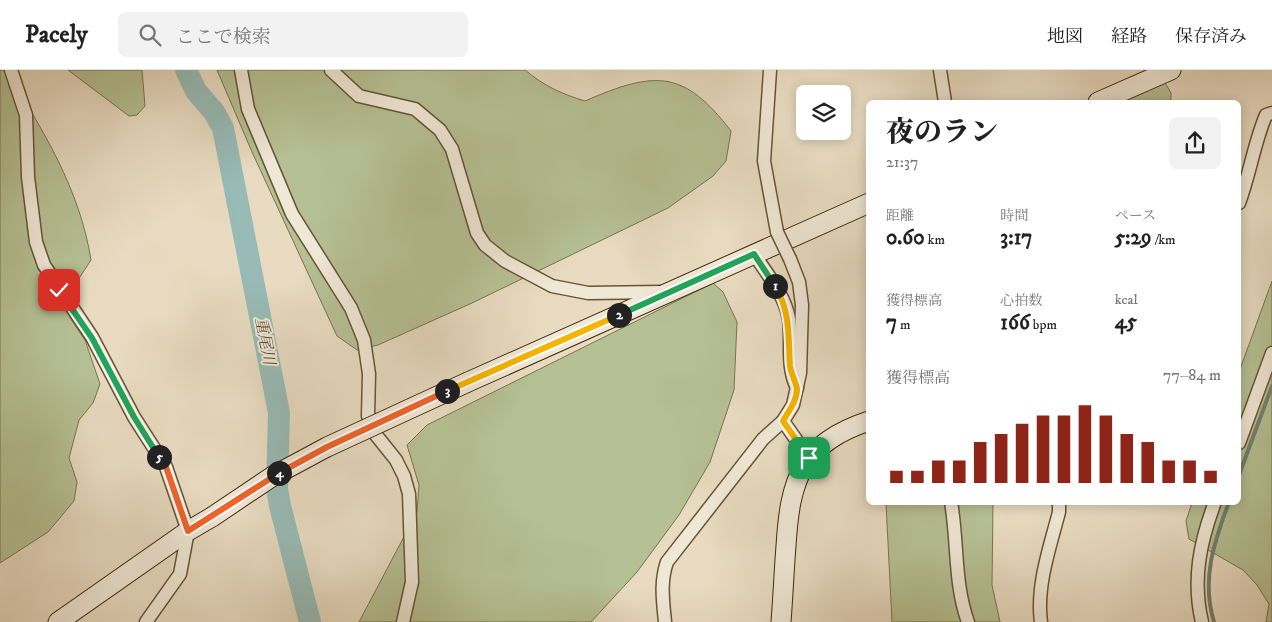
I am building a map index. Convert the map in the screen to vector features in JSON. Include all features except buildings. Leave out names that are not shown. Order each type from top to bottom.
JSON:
[{"type":"street","points":[[11,70],[26,115],[28,177],[36,242],[44,265],[92,338],[134,417],[166,467],[188,531],[180,574],[146,622]]},
{"type":"street","points":[[241,70],[248,109],[292,214],[351,308],[361,332],[369,374],[368,416],[376,435],[396,460],[404,476],[408,494],[412,582],[403,622]]},
{"type":"street","points":[[332,70],[359,96],[415,109],[440,130],[452,150],[477,233],[486,245],[505,261],[552,286],[588,292],[672,292]]},
{"type":"street","points":[[665,622],[662,575],[667,562],[763,439],[783,421],[793,405],[800,373],[802,305],[799,282],[777,232],[764,161],[770,70]]},
{"type":"street","points":[[940,70],[945,100]]},
{"type":"street","points":[[1103,100],[1171,70]]},
{"type":"street","points":[[1241,198],[1248,180],[1258,134],[1266,114],[1272,113]]},
{"type":"street","points":[[58,622],[188,531],[273,476],[327,447],[866,204]]},
{"type":"street","points":[[754,254],[781,296],[788,318],[790,368],[797,388]]},
{"type":"street","points":[[1241,438],[1272,353]]},
{"type":"street","points":[[783,421],[809,458]]},
{"type":"street","points":[[781,622],[788,509],[799,474],[809,458],[838,433],[866,422]]},
{"type":"street","points":[[952,505],[956,532],[958,586],[968,622]]},
{"type":"street","points":[[1041,622],[1044,571],[1059,512],[1059,505]]},
{"type":"street","points":[[1202,622],[1197,587],[1198,562],[1207,524],[1214,505]]},
{"type":"green space","points":[[0,70],[5,70],[46,138],[69,185],[86,234],[91,260],[70,292],[70,318],[85,340],[100,384],[93,403],[79,420],[69,458],[77,482],[74,501],[48,532],[0,563]]},
{"type":"green space","points":[[68,70],[142,70],[145,106],[137,115],[129,116]]},
{"type":"green space","points":[[217,70],[525,70],[539,81],[554,89],[585,101],[631,84],[650,81],[667,82],[683,87],[698,96],[731,131],[726,161],[713,176],[668,208],[472,303],[378,345],[357,350],[337,336],[252,152]]},
{"type":"green space","points":[[1145,70],[1160,74],[1171,93],[1171,100],[1091,100],[1128,83]]},
{"type":"green space","points":[[1272,281],[1272,622],[1266,622],[1269,604],[1257,585],[1243,570],[1189,539],[1186,521],[1191,505],[1241,505],[1241,366]]},
{"type":"green space","points":[[713,283],[723,292],[737,322],[734,390],[710,462],[679,515],[637,572],[591,622],[359,622],[417,512],[419,485],[407,445],[427,425]]},
{"type":"green space","points":[[886,505],[993,505],[992,585],[1000,622],[892,622]]},
{"type":"waterway","name":"重尾川","points":[[186,70],[196,91],[214,112],[223,128],[279,413],[277,488],[280,506],[310,622]]},
{"type":"waterway","points":[[1241,470],[1272,386]]},
{"type":"waterway","points":[[1214,622],[1210,606],[1209,576],[1214,546],[1228,505]]},
{"type":"route","points":[[59,290],[92,338],[134,417],[166,467],[188,531],[273,476],[327,447],[754,254],[781,296],[788,318],[790,368],[797,388],[793,405],[783,421],[809,458]]}]
